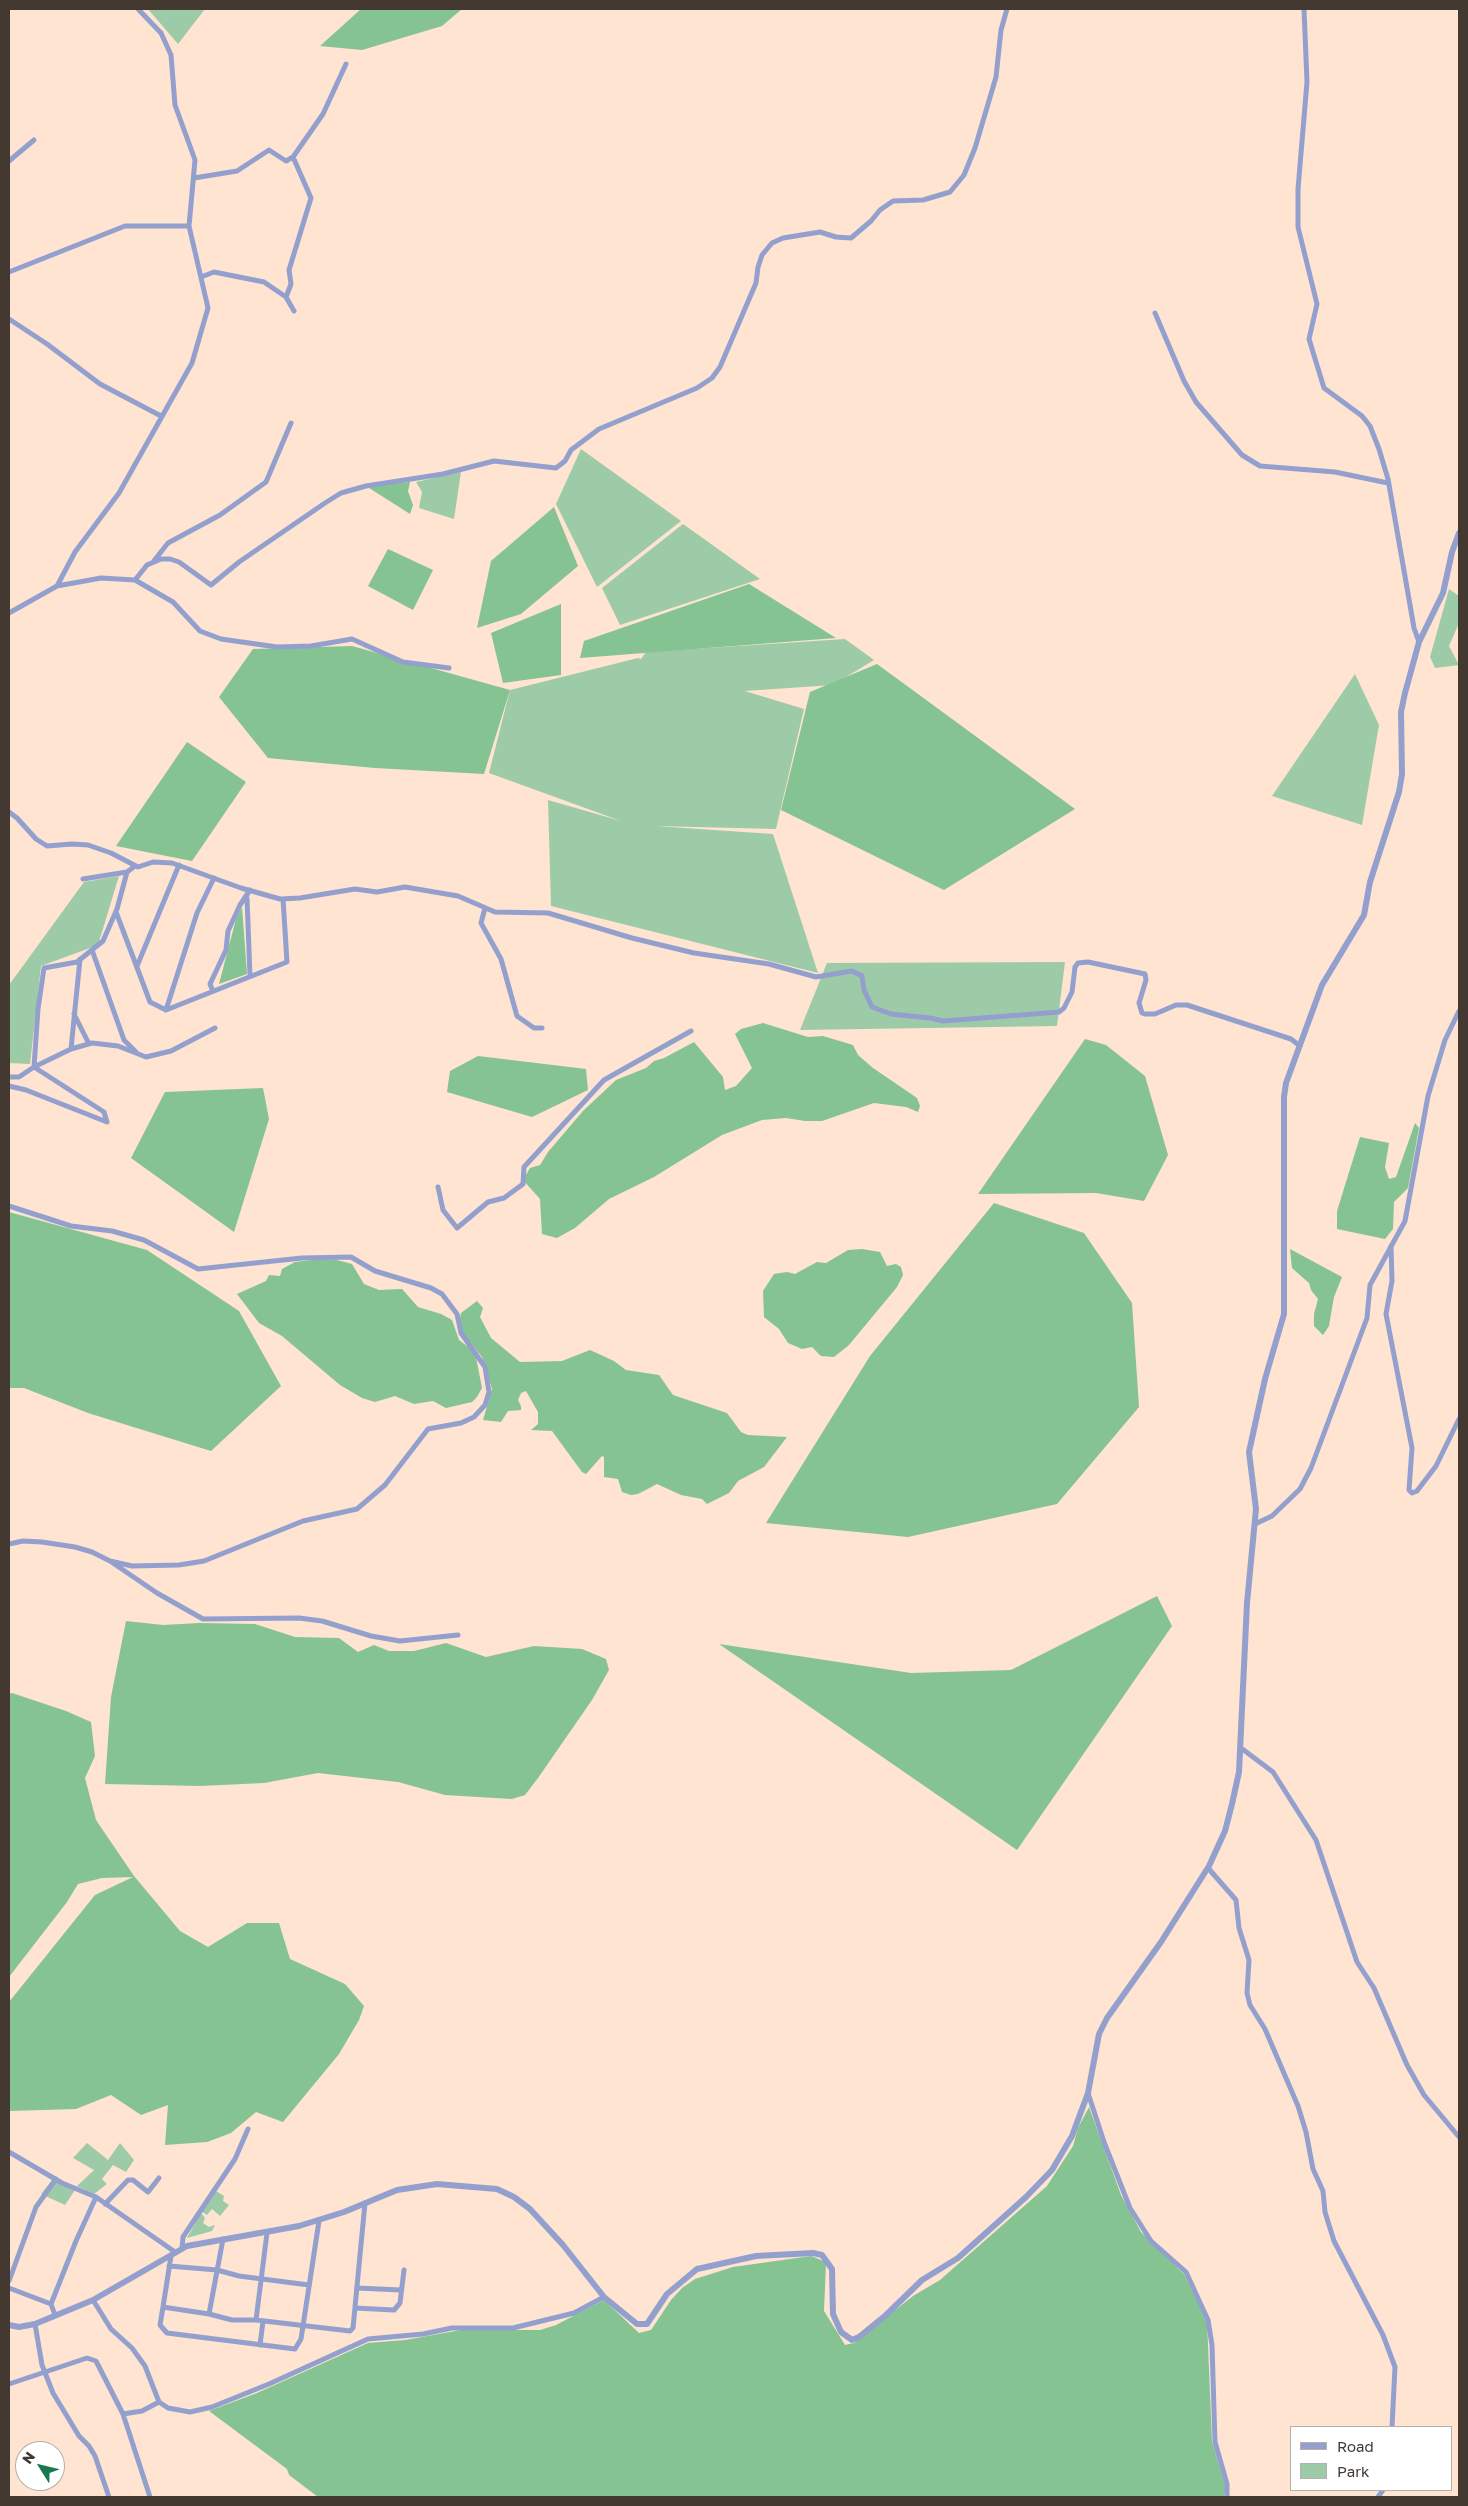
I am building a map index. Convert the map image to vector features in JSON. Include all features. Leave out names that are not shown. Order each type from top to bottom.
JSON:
[{"type":"street","points":[[57,586],[75,552],[119,493],[192,363],[208,308],[189,226],[195,160],[175,106],[171,55],[161,33],[138,9]]},
{"type":"street","points":[[151,564],[161,559],[180,562],[211,585],[239,562],[341,493],[366,486],[443,474],[494,460],[556,468],[566,461],[571,450],[599,429],[697,388],[712,378],[720,368],[756,283],[762,255],[772,244],[782,238],[820,232],[836,237],[851,238],[871,221],[880,210],[893,201],[923,200],[950,192],[964,175],[975,148],[996,77],[1001,30],[1008,9]]},
{"type":"street","points":[[1304,9],[1307,82],[1298,189],[1298,227],[1317,304],[1309,339],[1324,388],[1362,416],[1370,426],[1379,448],[1388,483],[1414,628],[1419,642]]},
{"type":"street","points":[[194,178],[237,171],[269,150],[286,161],[293,157],[323,114],[346,64]]},
{"type":"street","points":[[9,161],[34,140]]},
{"type":"street","points":[[286,297],[290,284],[289,270],[311,198],[293,157]]},
{"type":"street","points":[[9,272],[125,226],[189,226]]},
{"type":"street","points":[[201,277],[214,272],[264,282],[286,297],[294,311]]},
{"type":"street","points":[[1155,313],[1184,382],[1196,402],[1242,455],[1260,466],[1336,472],[1388,483]]},
{"type":"street","points":[[9,320],[47,344],[100,384],[161,416]]},
{"type":"street","points":[[135,580],[168,543],[220,515],[266,482],[291,423]]},
{"type":"street","points":[[9,2325],[19,2327],[35,2324],[94,2300],[182,2248],[223,2239],[267,2233],[319,2221],[397,2190],[438,2184],[497,2189],[514,2197],[530,2209],[563,2245],[604,2297],[637,2324],[647,2324],[667,2294],[697,2269],[756,2256],[814,2253],[822,2255],[828,2260],[832,2269],[833,2314],[841,2332],[852,2340],[859,2337],[886,2315],[922,2280],[958,2258],[1026,2197],[1052,2170],[1072,2136],[1088,2093],[1099,2034],[1107,2018],[1161,1942],[1208,1868],[1225,1832],[1232,1804],[1239,1772],[1241,1748],[1246,1612],[1255,1524],[1256,1495],[1249,1452],[1265,1380],[1284,1314],[1284,1097],[1286,1082],[1322,985],[1364,915],[1370,882],[1399,792],[1402,774],[1401,712],[1419,642],[1443,593],[1452,552],[1459,533]]},
{"type":"street","points":[[9,614],[57,586],[101,578],[135,580],[173,602],[200,630],[221,639],[277,647],[311,646],[352,639],[403,662],[449,668]]},
{"type":"street","points":[[9,812],[36,839],[47,846],[88,845],[111,853],[135,866]]},
{"type":"street","points":[[83,879],[127,872],[135,866],[153,862],[179,865],[250,890],[283,899],[355,889],[377,892],[400,886],[458,896],[502,913],[548,913],[646,942],[694,953],[770,964],[816,977],[852,971],[862,976],[868,999],[878,1011],[943,1021],[1059,1012],[1064,1008],[1072,992],[1075,967],[1078,963],[1088,962],[1145,974],[1146,980],[1139,1003],[1142,1013],[1155,1014],[1176,1005],[1187,1004],[1291,1039],[1300,1046]]},
{"type":"street","points":[[137,967],[179,865]]},
{"type":"street","points":[[34,1067],[38,1009],[44,968],[80,959],[102,941],[116,912],[127,872]]},
{"type":"street","points":[[166,1010],[198,913],[214,878]]},
{"type":"street","points":[[250,890],[247,898],[250,976]]},
{"type":"street","points":[[212,989],[210,984],[226,950],[228,931],[240,905],[247,898]]},
{"type":"street","points":[[116,912],[150,1002],[166,1010],[287,962],[283,899]]},
{"type":"street","points":[[485,908],[481,923],[501,959],[517,1016],[534,1028],[542,1028]]},
{"type":"street","points":[[92,950],[124,1040],[138,1054]]},
{"type":"street","points":[[71,1049],[80,959]]},
{"type":"street","points":[[1255,1524],[1272,1516],[1300,1489],[1311,1468],[1367,1318],[1370,1285],[1405,1221],[1428,1096],[1445,1040],[1459,1011]]},
{"type":"street","points":[[74,1013],[89,1044]]},
{"type":"street","points":[[9,1077],[18,1077],[71,1049],[89,1044],[118,1046],[146,1057],[171,1051],[215,1028]]},
{"type":"street","points":[[438,1187],[443,1210],[456,1228],[488,1202],[504,1198],[523,1184],[524,1167],[604,1080],[691,1031]]},
{"type":"street","points":[[9,1086],[26,1090],[107,1122],[104,1112],[34,1067]]},
{"type":"street","points":[[9,1206],[72,1226],[112,1231],[144,1240],[159,1245],[180,1261],[198,1269],[302,1258],[351,1257],[375,1271],[431,1288],[442,1294],[456,1314],[461,1333],[485,1367],[489,1392],[485,1405],[474,1417],[461,1424],[428,1429],[385,1485],[358,1509],[303,1521],[204,1561],[179,1565],[132,1566],[110,1561],[75,1547],[42,1542],[9,1544]]},
{"type":"street","points":[[1391,1246],[1392,1281],[1386,1314],[1412,1448],[1410,1490],[1412,1493],[1417,1491],[1436,1466],[1459,1419]]},
{"type":"street","points":[[110,1561],[157,1593],[203,1619],[299,1618],[322,1621],[371,1636],[400,1641],[458,1635]]},
{"type":"street","points":[[1241,1748],[1274,1772],[1316,1840],[1357,1962],[1374,1988],[1407,2065],[1424,2095],[1459,2137]]},
{"type":"street","points":[[1208,1868],[1236,1900],[1239,1928],[1248,1960],[1250,2005],[1264,2029],[1298,2106],[1306,2132],[1313,2169],[1323,2191],[1325,2212],[1334,2241],[1383,2335],[1395,2367],[1392,2426]]},
{"type":"street","points":[[1088,2093],[1104,2142],[1130,2208],[1151,2241],[1186,2272],[1208,2320],[1212,2346],[1215,2442],[1227,2484],[1227,2497]]},
{"type":"street","points":[[182,2248],[183,2237],[235,2159],[248,2130]]},
{"type":"street","points":[[9,2152],[56,2179],[96,2198],[173,2254]]},
{"type":"street","points":[[105,2204],[129,2180],[148,2192],[159,2178]]},
{"type":"street","points":[[9,2281],[36,2207],[56,2179]]},
{"type":"street","points":[[55,2315],[51,2304],[76,2241],[96,2198]]},
{"type":"street","points":[[163,2307],[232,2320],[256,2320],[350,2331],[353,2328],[365,2203]]},
{"type":"street","points":[[173,2254],[169,2266],[160,2325],[167,2333],[295,2350],[301,2339],[319,2221]]},
{"type":"street","points":[[256,2320],[267,2233]]},
{"type":"street","points":[[208,2314],[223,2239]]},
{"type":"street","points":[[169,2266],[217,2270],[309,2285]]},
{"type":"street","points":[[355,2308],[394,2310],[400,2303],[404,2270]]},
{"type":"street","points":[[9,2288],[51,2304]]},
{"type":"street","points":[[357,2288],[402,2290]]},
{"type":"street","points":[[94,2300],[111,2328],[132,2348],[145,2366],[159,2402],[168,2408],[190,2412],[212,2407],[261,2387],[368,2339],[423,2334],[452,2328],[513,2328],[574,2313],[604,2297]]},
{"type":"street","points":[[260,2345],[264,2321]]},
{"type":"street","points":[[35,2324],[44,2372],[52,2393],[79,2436],[89,2446],[95,2456],[109,2497]]},
{"type":"street","points":[[9,2384],[87,2358],[96,2361],[122,2414],[150,2497]]},
{"type":"street","points":[[122,2414],[142,2411],[159,2402]]},
{"type":"green space","points":[[148,9],[205,9],[178,44]]},
{"type":"green space","points":[[361,9],[462,9],[442,26],[362,50],[320,46]]},
{"type":"green space","points":[[581,449],[681,521],[597,587],[556,504]]},
{"type":"green space","points":[[461,472],[454,519],[419,508],[422,492],[416,482]]},
{"type":"green space","points":[[410,482],[408,491],[413,505],[410,514],[366,486]]},
{"type":"green space","points":[[554,507],[578,566],[521,614],[477,628],[491,561]]},
{"type":"green space","points":[[683,524],[760,579],[620,625],[602,588]]},
{"type":"green space","points":[[388,549],[433,570],[413,610],[368,586]]},
{"type":"green space","points":[[749,584],[836,638],[580,658],[584,641]]},
{"type":"green space","points":[[1449,589],[1459,596],[1459,623],[1449,646],[1459,665],[1435,668],[1430,657]]},
{"type":"green space","points":[[561,604],[561,675],[503,683],[491,633]]},
{"type":"green space","points":[[845,639],[874,660],[833,685],[745,691],[804,709],[776,829],[655,826],[773,834],[818,973],[551,906],[548,800],[621,821],[489,773],[510,690],[638,658],[641,659],[646,652]]},
{"type":"green space","points":[[352,646],[510,690],[484,774],[375,768],[268,758],[219,697],[253,649]]},
{"type":"green space","points":[[877,664],[1075,809],[944,890],[781,810],[810,692]]},
{"type":"green space","points":[[1355,674],[1379,725],[1362,825],[1272,796]]},
{"type":"green space","points":[[187,742],[246,782],[192,861],[116,846]]},
{"type":"green space","points":[[119,876],[98,945],[41,966],[30,1064],[9,1063],[9,985],[84,882]]},
{"type":"green space","points":[[242,907],[247,974],[219,984],[236,919]]},
{"type":"green space","points":[[1065,962],[1057,1026],[800,1030],[827,963]]},
{"type":"green space","points":[[763,1023],[808,1037],[823,1036],[853,1045],[858,1055],[873,1068],[917,1098],[920,1106],[918,1112],[906,1107],[874,1103],[822,1121],[786,1118],[762,1120],[722,1135],[654,1177],[609,1199],[575,1228],[557,1238],[542,1234],[540,1199],[523,1180],[530,1168],[540,1165],[548,1152],[583,1111],[616,1080],[646,1068],[654,1061],[664,1058],[694,1042],[723,1077],[725,1090],[736,1086],[752,1068],[735,1034],[741,1029]]},
{"type":"green space","points":[[1085,1039],[1106,1045],[1145,1076],[1168,1155],[1144,1201],[1096,1193],[978,1194]]},
{"type":"green space","points":[[478,1056],[586,1069],[588,1090],[532,1117],[447,1092],[450,1071]]},
{"type":"green space","points":[[263,1088],[269,1119],[234,1232],[131,1158],[165,1092]]},
{"type":"green space","points":[[1415,1123],[1419,1128],[1408,1188],[1394,1202],[1393,1229],[1385,1239],[1337,1229],[1337,1211],[1360,1137],[1389,1143],[1385,1167],[1389,1179],[1396,1177]]},
{"type":"green space","points":[[994,1203],[1084,1233],[1132,1303],[1139,1407],[1057,1504],[908,1537],[766,1523],[870,1356]]},
{"type":"green space","points":[[9,1212],[147,1250],[239,1311],[281,1386],[211,1451],[88,1413],[24,1388],[9,1388]]},
{"type":"green space","points":[[862,1249],[880,1252],[887,1266],[896,1264],[901,1267],[903,1275],[897,1287],[849,1345],[834,1357],[821,1356],[812,1347],[802,1349],[788,1343],[779,1329],[764,1317],[763,1291],[774,1274],[787,1272],[795,1274],[817,1262],[826,1263],[848,1250]]},
{"type":"green space","points":[[1290,1249],[1342,1277],[1334,1297],[1329,1326],[1323,1335],[1314,1326],[1314,1314],[1318,1299],[1311,1290],[1309,1283],[1292,1268]]},
{"type":"green space","points":[[337,1260],[352,1264],[364,1284],[379,1290],[402,1289],[418,1307],[441,1314],[452,1320],[459,1340],[475,1352],[482,1388],[477,1397],[472,1402],[446,1408],[433,1401],[414,1404],[395,1396],[375,1402],[362,1398],[340,1385],[282,1336],[259,1323],[237,1294],[266,1281],[269,1275],[280,1276],[282,1269],[295,1262]]},
{"type":"green space","points":[[477,1301],[483,1308],[480,1317],[491,1338],[520,1362],[562,1361],[590,1350],[614,1361],[626,1370],[659,1375],[673,1395],[727,1413],[741,1432],[748,1435],[787,1437],[764,1467],[738,1481],[729,1493],[707,1504],[702,1499],[681,1495],[657,1484],[638,1494],[631,1495],[622,1492],[618,1479],[604,1477],[604,1457],[602,1456],[586,1474],[582,1472],[552,1431],[531,1430],[538,1424],[538,1412],[526,1391],[521,1393],[518,1400],[521,1410],[508,1411],[501,1422],[483,1420],[492,1389],[482,1357],[462,1332],[460,1319],[461,1313]]},
{"type":"green space","points":[[1157,1596],[1172,1626],[1017,1850],[719,1644],[911,1673],[1011,1670]]},
{"type":"green space","points":[[126,1621],[163,1625],[199,1623],[255,1624],[295,1637],[339,1638],[358,1652],[374,1645],[389,1651],[414,1651],[446,1643],[486,1657],[534,1646],[582,1649],[606,1659],[609,1670],[592,1700],[538,1778],[525,1795],[512,1799],[445,1795],[398,1782],[318,1773],[264,1783],[200,1786],[105,1784],[111,1697]]},
{"type":"green space","points":[[12,1693],[66,1711],[91,1722],[95,1756],[85,1778],[96,1820],[134,1876],[180,1931],[208,1947],[247,1923],[279,1923],[290,1959],[345,1984],[364,2006],[359,2020],[339,2054],[283,2122],[256,2112],[231,2133],[207,2142],[165,2145],[168,2105],[141,2115],[111,2095],[76,2109],[9,2111],[9,2002],[95,1895],[133,1877],[102,1878],[78,1884],[67,1902],[9,1977],[9,1694]]},
{"type":"green space","points":[[1089,2107],[1121,2195],[1141,2232],[1184,2274],[1207,2321],[1212,2441],[1226,2489],[1224,2497],[318,2497],[289,2475],[287,2469],[209,2411],[257,2393],[368,2343],[405,2340],[461,2330],[540,2330],[556,2325],[604,2300],[639,2333],[651,2330],[671,2300],[682,2288],[695,2279],[733,2267],[811,2256],[826,2262],[824,2311],[845,2345],[854,2343],[913,2296],[940,2280],[1047,2186],[1073,2146],[1078,2128]]},
{"type":"green space","points":[[87,2143],[108,2160],[120,2143],[134,2160],[126,2172],[113,2165],[102,2179],[107,2184],[94,2194],[77,2186],[94,2170],[73,2158]]},
{"type":"green space","points":[[52,2180],[75,2190],[65,2205],[41,2194]]},
{"type":"green space","points":[[216,2191],[224,2196],[223,2201],[229,2205],[220,2216],[212,2209],[207,2215],[201,2211]]},
{"type":"green space","points":[[201,2213],[205,2218],[203,2223],[209,2227],[215,2225],[212,2231],[187,2238]]}]
